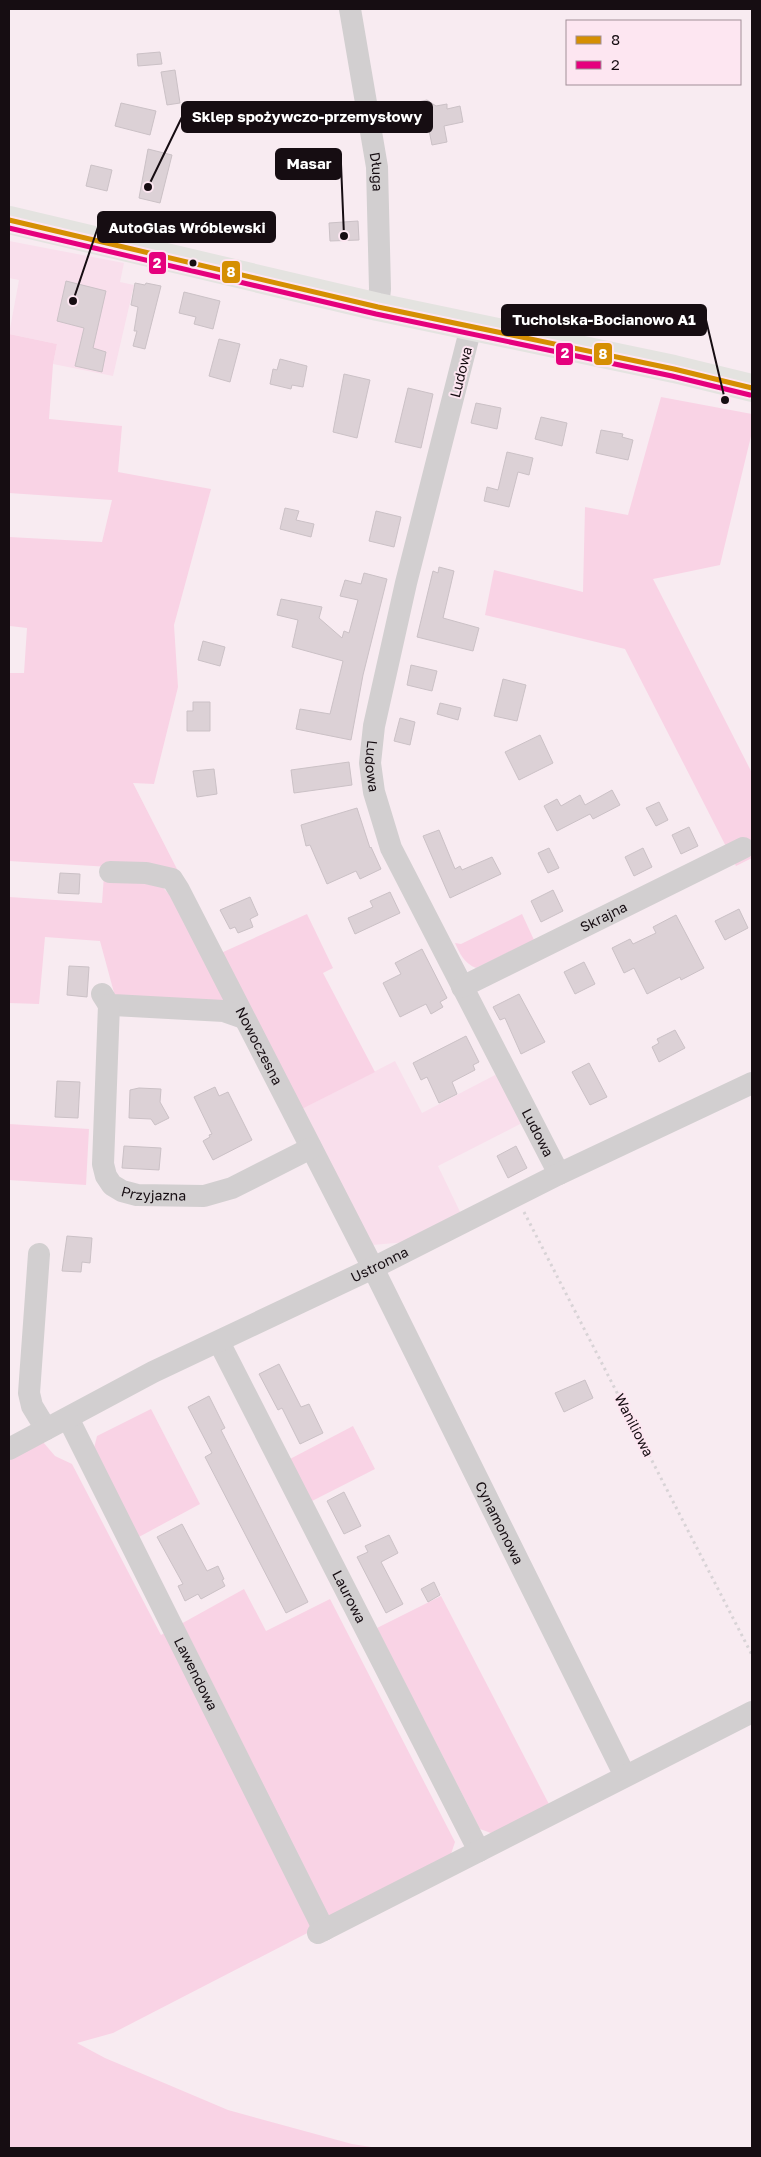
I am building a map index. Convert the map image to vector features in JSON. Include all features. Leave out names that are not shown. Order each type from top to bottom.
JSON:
[{"type":"main road","points":[[9,220],[378,307],[674,369],[752,388]]},
{"type":"street","name":"Długa","points":[[350,9],[377,167],[380,289],[378,307]]},
{"type":"street","name":"Ludowa","points":[[471,327],[406,583],[374,726],[370,763],[374,792],[391,848],[559,1174]]},
{"type":"street","name":"Skrajna","points":[[462,987],[743,848]]},
{"type":"street","name":"Nowoczesna","points":[[110,872],[146,873],[172,879],[373,1268]]},
{"type":"street","name":"Przyjazna","points":[[244,1018],[224,1010],[106,999],[103,1164],[106,1176],[112,1185],[122,1191],[137,1195],[204,1196],[232,1188],[311,1148]]},
{"type":"street","name":"Ustronna","points":[[9,1449],[154,1372],[373,1268],[559,1174],[752,1083]]},
{"type":"street","points":[[39,1254],[29,1393],[32,1406],[46,1429]]},
{"type":"street","name":"Cynamonowa","points":[[373,1268],[625,1776]]},
{"type":"street","name":"Laurowa","points":[[219,1342],[479,1851]]},
{"type":"street","name":"Lawendowa","points":[[68,1418],[321,1932],[479,1851]]},
{"type":"street","points":[[479,1851],[752,1712]]},
{"type":"path","name":"Waniliowa","points":[[516,1196],[752,1655]]},
{"type":"shaded area","points":[[9,241],[124,263],[120,282],[134,285],[113,376],[53,364],[57,344],[9,334],[19,280],[9,278]]},
{"type":"shaded area","points":[[9,334],[57,344],[53,364],[49,419],[122,426],[118,472],[211,489],[174,625],[178,687],[154,784],[133,783],[178,871],[9,861],[9,673],[24,673],[27,628],[10,626],[9,537],[102,542],[112,500],[9,493]]},
{"type":"shaded area","points":[[661,397],[752,414],[752,432],[720,565],[653,579],[752,773],[752,858],[736,866],[625,649],[485,615],[494,570],[583,592],[585,507],[628,515]]},
{"type":"shaded area","points":[[104,875],[146,878],[161,886],[185,916],[230,1004],[116,1000],[100,941],[45,937],[39,1004],[9,1003],[9,897],[102,903]]},
{"type":"shaded area","points":[[307,914],[333,968],[323,973],[375,1072],[302,1109],[221,953]]},
{"type":"shaded area","points":[[522,914],[534,940],[476,968],[468,964],[463,958],[455,943],[461,944]]},
{"type":"shaded area","points":[[395,1061],[422,1113],[497,1074],[522,1123],[438,1166],[462,1216],[407,1242],[372,1245],[302,1109]]},
{"type":"shaded area","points":[[9,1124],[89,1129],[86,1185],[9,1180]]},
{"type":"shaded area","points":[[151,1409],[200,1504],[137,1538],[93,1452],[97,1436]]},
{"type":"shaded area","points":[[353,1426],[375,1469],[312,1501],[290,1459]]},
{"type":"shaded area","points":[[43,1442],[55,1456],[72,1464],[161,1635],[244,1589],[266,1631],[330,1599],[455,1842],[449,1860],[113,2033],[77,2043],[105,2058],[228,2110],[352,2144],[378,2148],[9,2148],[9,1460]]},
{"type":"shaded area","points":[[441,1596],[552,1810],[499,1836],[480,1829],[377,1628]]},
{"type":"building","points":[[160,52],[162,64],[138,66],[137,54]]},
{"type":"building","points":[[175,70],[180,103],[167,105],[161,72]]},
{"type":"building","points":[[427,100],[436,106],[447,104],[447,109],[460,106],[463,122],[444,126],[447,142],[432,145],[427,120],[405,105]]},
{"type":"building","points":[[121,103],[156,111],[150,135],[115,126]]},
{"type":"building","points":[[148,149],[172,155],[160,203],[139,198]]},
{"type":"building","points":[[91,165],[112,170],[107,191],[86,186]]},
{"type":"building","points":[[358,221],[359,240],[330,241],[329,223]]},
{"type":"building","points":[[66,281],[106,291],[93,348],[106,352],[102,372],[75,366],[84,328],[57,321]]},
{"type":"building","points":[[135,283],[161,286],[145,349],[133,346],[137,331],[134,331],[138,307],[131,305]]},
{"type":"building","points":[[184,292],[220,301],[213,329],[194,324],[196,317],[179,313]]},
{"type":"building","points":[[219,339],[240,344],[230,382],[209,376]]},
{"type":"building","points":[[280,359],[307,366],[303,387],[292,385],[291,389],[270,384],[273,369],[277,370]]},
{"type":"building","points":[[344,374],[370,380],[357,438],[333,432]]},
{"type":"building","points":[[408,388],[433,394],[421,448],[395,442]]},
{"type":"building","points":[[476,403],[501,408],[497,429],[471,423]]},
{"type":"building","points":[[541,417],[567,423],[562,446],[535,439]]},
{"type":"building","points":[[601,430],[623,434],[622,437],[633,440],[628,460],[596,453]]},
{"type":"building","points":[[507,452],[533,458],[529,475],[518,472],[509,507],[484,501],[487,487],[498,490]]},
{"type":"building","points":[[285,508],[299,511],[296,520],[314,524],[311,537],[280,529]]},
{"type":"building","points":[[376,511],[401,517],[394,547],[369,541]]},
{"type":"building","points":[[439,567],[454,571],[443,618],[479,628],[473,651],[417,637],[433,571],[438,573]]},
{"type":"building","points":[[364,573],[387,579],[363,675],[351,740],[296,729],[300,709],[330,714],[343,661],[292,647],[298,620],[277,615],[281,599],[322,607],[319,618],[342,638],[344,631],[349,633],[358,600],[340,596],[345,580],[361,584]]},
{"type":"building","points":[[203,641],[225,647],[220,666],[198,660]]},
{"type":"building","points":[[411,665],[437,671],[432,691],[407,685]]},
{"type":"building","points":[[503,679],[526,685],[517,721],[494,716]]},
{"type":"building","points":[[193,702],[210,702],[210,731],[187,731],[187,711],[193,711]]},
{"type":"building","points":[[440,703],[461,708],[458,720],[437,714]]},
{"type":"building","points":[[400,718],[415,722],[410,745],[394,741]]},
{"type":"building","points":[[540,735],[553,763],[519,780],[505,752]]},
{"type":"building","points":[[349,762],[352,785],[294,793],[291,770]]},
{"type":"building","points":[[214,769],[217,794],[197,797],[193,771]]},
{"type":"building","points":[[612,790],[620,805],[593,819],[590,814],[557,831],[544,806],[557,799],[561,806],[580,795],[585,805]]},
{"type":"building","points":[[659,802],[668,820],[656,826],[646,808]]},
{"type":"building","points":[[357,808],[370,848],[381,869],[360,879],[356,871],[327,884],[310,845],[306,846],[301,825]]},
{"type":"building","points":[[689,827],[698,846],[681,854],[672,835]]},
{"type":"building","points":[[439,830],[455,869],[460,866],[462,870],[492,857],[501,874],[450,898],[423,836]]},
{"type":"building","points":[[549,848],[559,868],[548,873],[538,853]]},
{"type":"building","points":[[643,848],[652,867],[634,876],[625,857]]},
{"type":"building","points":[[60,873],[80,874],[79,894],[58,893]]},
{"type":"building","points":[[553,890],[563,911],[541,922],[531,901]]},
{"type":"building","points":[[390,892],[400,913],[355,934],[348,918],[373,907],[370,901]]},
{"type":"building","points":[[250,897],[258,915],[250,919],[253,927],[238,933],[235,927],[230,929],[220,910]]},
{"type":"building","points":[[739,909],[748,928],[725,940],[715,921]]},
{"type":"building","points":[[676,915],[704,968],[681,980],[680,977],[647,994],[634,968],[624,973],[612,948],[630,939],[633,944],[656,933],[653,927]]},
{"type":"building","points":[[422,949],[447,998],[440,1002],[443,1007],[431,1014],[426,1004],[400,1017],[383,983],[401,974],[395,963]]},
{"type":"building","points":[[584,962],[595,984],[575,994],[564,972]]},
{"type":"building","points":[[69,966],[89,967],[87,997],[67,995]]},
{"type":"building","points":[[519,994],[545,1042],[521,1054],[505,1018],[500,1020],[493,1007]]},
{"type":"building","points":[[675,1030],[685,1048],[659,1062],[652,1047],[659,1043],[657,1039]]},
{"type":"building","points":[[466,1036],[479,1062],[473,1065],[475,1070],[452,1082],[457,1094],[439,1103],[427,1077],[421,1080],[413,1063]]},
{"type":"building","points":[[589,1063],[607,1097],[590,1105],[572,1072]]},
{"type":"building","points":[[57,1081],[80,1082],[78,1118],[55,1117]]},
{"type":"building","points":[[215,1087],[219,1096],[228,1092],[252,1140],[213,1160],[203,1141],[212,1134],[194,1097]]},
{"type":"building","points":[[139,1088],[161,1089],[160,1102],[169,1118],[155,1125],[151,1119],[129,1118],[130,1090]]},
{"type":"building","points":[[124,1146],[161,1148],[159,1170],[122,1168]]},
{"type":"building","points":[[516,1146],[527,1168],[508,1178],[497,1156]]},
{"type":"building","points":[[67,1236],[92,1238],[90,1263],[82,1262],[81,1272],[62,1271]]},
{"type":"building","points":[[279,1364],[301,1407],[309,1404],[323,1433],[300,1444],[282,1408],[278,1410],[259,1374]]},
{"type":"building","points":[[585,1380],[593,1398],[564,1412],[555,1393]]},
{"type":"building","points":[[209,1396],[225,1428],[221,1430],[308,1602],[286,1613],[205,1457],[212,1453],[188,1407]]},
{"type":"building","points":[[344,1492],[361,1526],[344,1534],[327,1501]]},
{"type":"building","points":[[182,1524],[207,1571],[218,1566],[224,1579],[222,1580],[225,1586],[201,1599],[198,1594],[185,1601],[178,1586],[183,1584],[157,1537]]},
{"type":"building","points":[[389,1535],[398,1553],[381,1562],[403,1604],[386,1613],[357,1557],[368,1552],[365,1546]]},
{"type":"building","points":[[434,1582],[440,1595],[428,1602],[421,1589]]},
{"type":"transit line","name":"8","points":[[9,220],[378,307],[674,369],[752,388]]},
{"type":"transit line","name":"2","points":[[9,228],[376,314],[672,376],[750,395]]},
{"type":"place","name":"Sklep spożywczo-przemysłowy","points":[[148,187]]},
{"type":"place","name":"Masar","points":[[344,236]]},
{"type":"place","name":"AutoGlas Wróblewski","points":[[73,301]]},
{"type":"place","name":"Tucholska-Bocianowo A1","points":[[725,400]]}]
